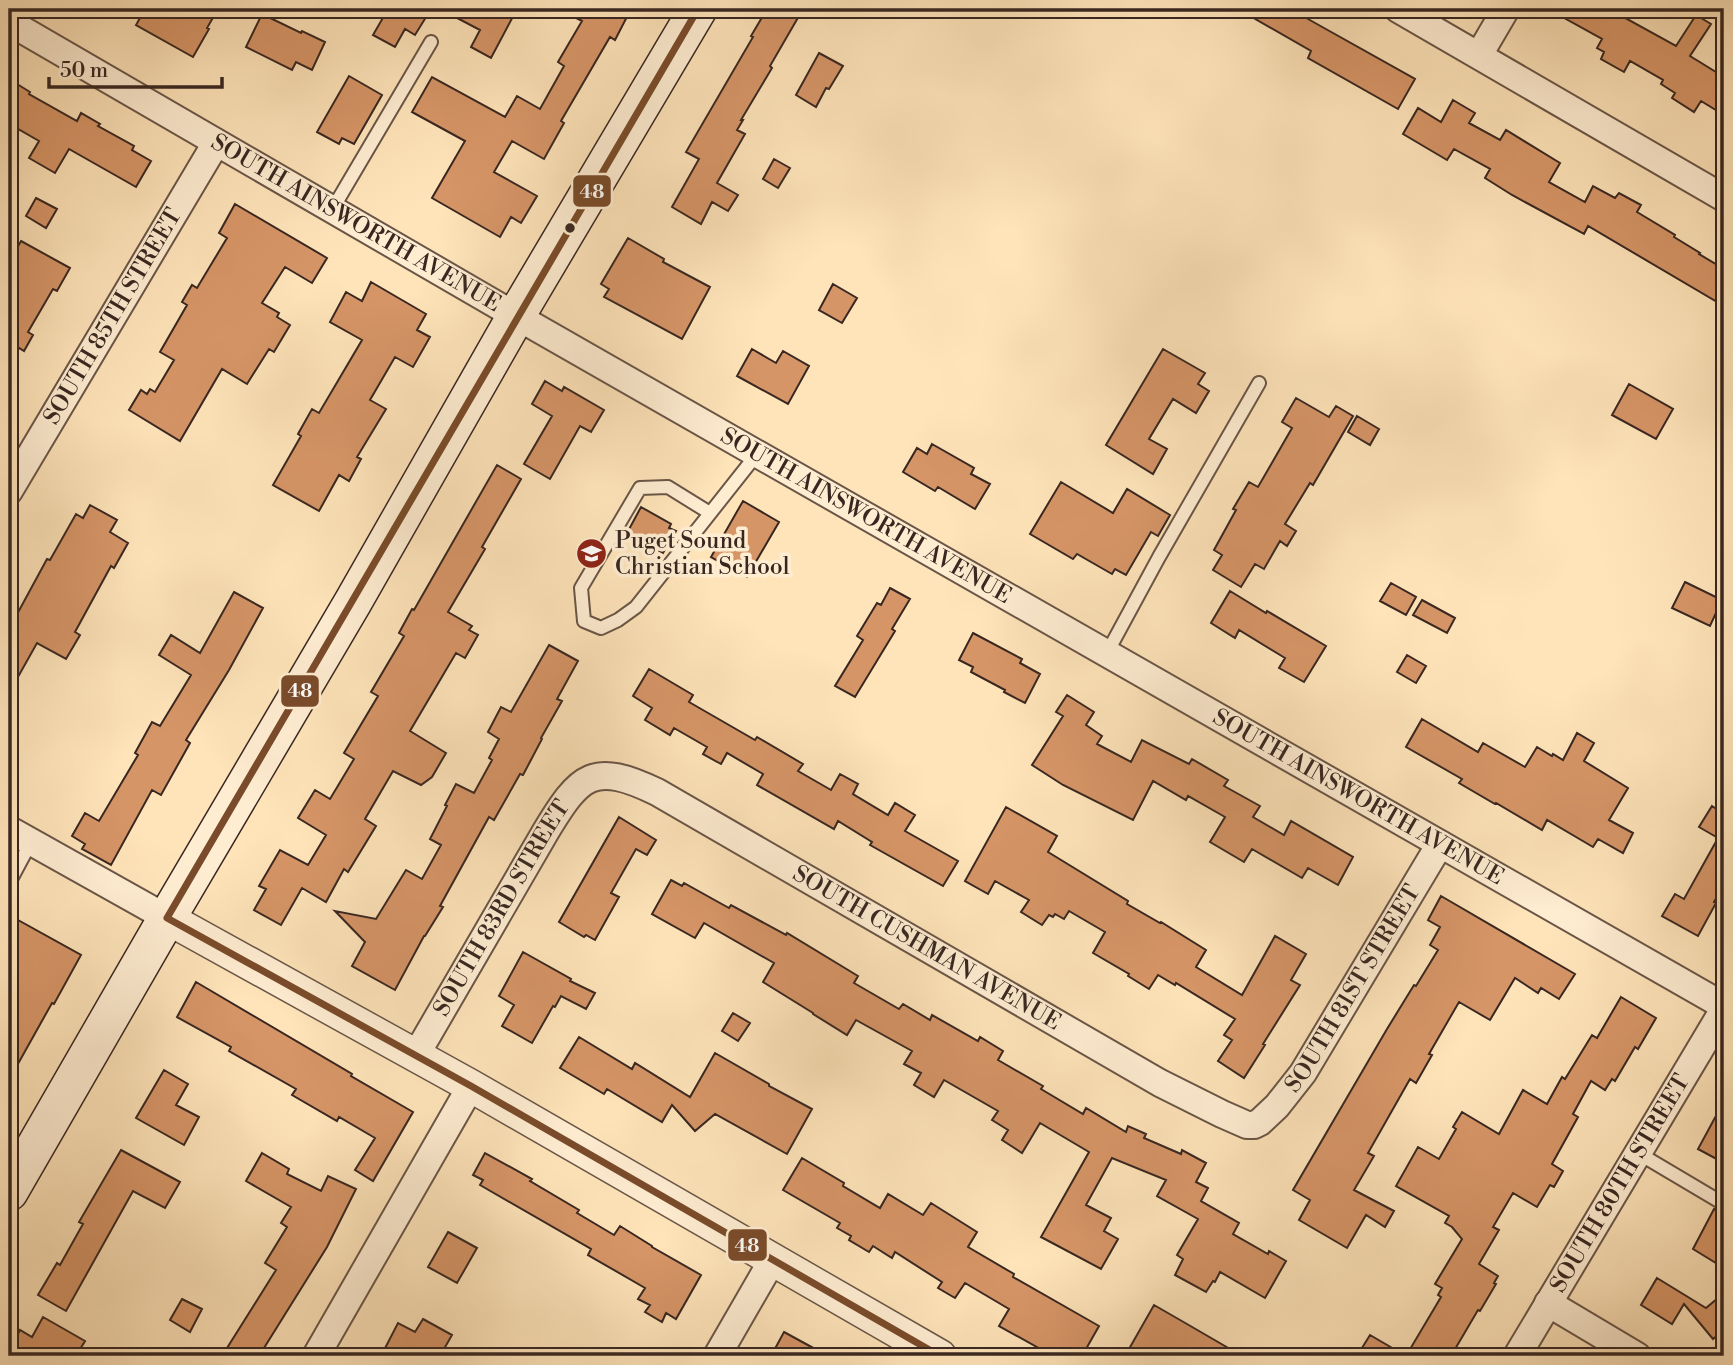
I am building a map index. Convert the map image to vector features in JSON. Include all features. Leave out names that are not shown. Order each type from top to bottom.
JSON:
[{"type":"main road","points":[[10,1188],[353,602],[516,316],[698,9]]},
{"type":"street","points":[[1398,9],[1724,198]]},
{"type":"street","points":[[1479,55],[1506,9]]},
{"type":"street","name":"SOUTH AINSWORTH AVENUE","points":[[9,22],[516,316],[1724,1007]]},
{"type":"street","name":"SOUTH 85TH STREET","points":[[9,491],[216,143]]},
{"type":"street","name":"SOUTH 83RD STREET","points":[[416,1055],[556,815],[579,786],[601,776]]},
{"type":"street","name":"SOUTH CUSHMAN AVENUE","points":[[601,776],[619,777],[657,792],[1160,1083],[1222,1114],[1247,1125],[1254,1125]]},
{"type":"street","points":[[21,836],[471,1086],[940,1356]]},
{"type":"street","name":"SOUTH 81ST STREET","points":[[1254,1125],[1261,1122],[1277,1106],[1303,1073],[1440,844]]},
{"type":"street","name":"SOUTH 80TH STREET","points":[[1517,1356],[1724,1007]]},
{"type":"street","points":[[316,1356],[471,1086]]},
{"type":"street","points":[[717,1356],[772,1259]]},
{"type":"street","points":[[1548,1303],[1637,1356]]},
{"type":"lane","points":[[332,209],[431,42]]},
{"type":"lane","points":[[1107,653],[1259,383]]},
{"type":"lane","points":[[710,513],[668,487],[640,488],[582,588],[584,621],[601,628],[636,607],[757,454]]},
{"type":"lane","points":[[9,883],[21,836]]},
{"type":"lane","points":[[1638,1153],[1724,1203]]},
{"type":"building","points":[[145,9],[176,9],[190,17],[194,9],[218,9],[193,57],[136,25]]},
{"type":"building","points":[[388,9],[431,9],[415,35],[405,29],[395,47],[373,35]]},
{"type":"building","points":[[440,9],[517,9],[491,58],[471,47],[480,30]]},
{"type":"building","points":[[559,9],[631,9],[615,40],[610,37],[561,121],[564,123],[544,159],[512,141],[494,172],[537,196],[521,223],[511,217],[500,237],[432,198],[465,141],[412,112],[432,77],[505,117],[517,96],[540,109],[564,66],[558,62],[582,21]]},
{"type":"building","points":[[767,9],[803,9],[741,120],[737,130],[745,134],[717,183],[738,195],[728,211],[712,202],[701,224],[672,207],[699,159],[686,152]]},
{"type":"building","points":[[1238,9],[1314,9],[1308,19],[1415,79],[1398,109],[1308,58],[1311,51]]},
{"type":"building","points":[[1548,9],[1609,9],[1676,46],[1696,15],[1711,24],[1690,56],[1724,77],[1724,115],[1701,101],[1694,112],[1672,98],[1675,93],[1661,84],[1663,80],[1630,61],[1624,72],[1601,59],[1604,52],[1597,48],[1602,39]]},
{"type":"building","points":[[262,14],[325,42],[312,70],[296,62],[292,70],[246,47]]},
{"type":"building","points":[[819,53],[843,66],[816,107],[796,95]]},
{"type":"building","points":[[349,76],[382,95],[354,144],[342,138],[339,144],[317,132]]},
{"type":"building","points":[[9,79],[30,92],[29,94],[77,121],[81,113],[134,146],[132,150],[151,161],[136,187],[69,149],[55,173],[29,158],[39,141],[11,125],[9,129]]},
{"type":"building","points":[[1453,100],[1475,113],[1469,123],[1500,140],[1506,130],[1560,163],[1549,182],[1585,202],[1593,186],[1615,198],[1619,193],[1641,205],[1637,212],[1724,269],[1724,306],[1588,226],[1584,234],[1512,195],[1485,178],[1490,169],[1454,149],[1447,160],[1403,134],[1418,108],[1441,122]]},
{"type":"building","points":[[774,159],[790,168],[778,188],[763,179]]},
{"type":"building","points":[[36,198],[57,209],[46,228],[26,216]]},
{"type":"building","points":[[235,204],[327,258],[312,283],[285,267],[262,303],[279,313],[277,317],[290,325],[274,352],[269,349],[247,384],[222,369],[180,441],[129,410],[141,390],[147,394],[150,389],[155,392],[174,360],[160,352],[187,305],[182,302],[192,285],[197,288],[227,238],[219,233]]},
{"type":"building","points":[[628,238],[664,259],[663,262],[710,287],[682,339],[604,297],[609,289],[601,284]]},
{"type":"building","points":[[21,241],[70,268],[57,291],[53,289],[28,332],[33,335],[24,351],[19,348],[9,365],[9,303],[18,287],[9,282],[9,262]]},
{"type":"building","points":[[371,282],[426,314],[417,330],[430,337],[413,367],[395,357],[370,400],[386,409],[357,457],[361,459],[349,481],[339,475],[319,511],[273,485],[301,436],[298,434],[312,409],[319,413],[362,340],[330,322],[346,292],[362,301]]},
{"type":"building","points":[[833,284],[857,298],[842,323],[819,310]]},
{"type":"building","points":[[752,349],[776,363],[783,351],[809,366],[788,404],[737,376]]},
{"type":"building","points":[[1163,349],[1205,373],[1198,384],[1209,391],[1196,413],[1173,399],[1149,439],[1167,449],[1153,474],[1106,445]]},
{"type":"building","points":[[545,381],[562,391],[564,387],[604,410],[591,432],[580,426],[550,479],[524,464],[552,416],[532,404]]},
{"type":"building","points":[[1629,384],[1673,409],[1656,439],[1612,415]]},
{"type":"building","points":[[1296,398],[1329,417],[1336,406],[1353,416],[1313,485],[1310,483],[1285,524],[1296,531],[1287,546],[1280,541],[1264,569],[1255,564],[1241,587],[1213,570],[1222,555],[1214,550],[1249,482],[1258,487],[1292,428],[1282,422]]},
{"type":"building","points":[[1357,416],[1379,429],[1370,445],[1348,432]]},
{"type":"building","points":[[932,444],[974,468],[971,474],[990,484],[975,509],[938,487],[935,491],[903,472],[917,448],[927,454]]},
{"type":"building","points":[[497,465],[521,479],[482,547],[485,549],[448,612],[472,626],[469,630],[478,635],[465,658],[456,653],[410,731],[446,753],[432,777],[421,785],[393,771],[365,819],[376,826],[348,872],[344,869],[326,902],[302,888],[281,925],[254,910],[266,889],[259,886],[280,850],[308,865],[326,835],[298,818],[315,790],[330,799],[354,759],[344,753],[378,696],[371,692],[404,636],[399,633]]},
{"type":"building","points":[[1061,482],[1113,513],[1127,489],[1170,515],[1158,536],[1151,532],[1126,575],[1115,569],[1112,574],[1077,554],[1073,559],[1030,534]]},
{"type":"building","points":[[743,501],[779,522],[747,577],[711,557]]},
{"type":"building","points":[[90,505],[117,520],[110,532],[128,543],[114,568],[111,566],[75,632],[80,635],[66,659],[37,643],[9,693],[9,629],[47,559],[50,560],[76,514],[83,518]]},
{"type":"building","points":[[641,507],[671,524],[669,528],[676,531],[663,553],[627,533]]},
{"type":"building","points":[[1685,582],[1722,600],[1710,626],[1672,608]]},
{"type":"building","points":[[1391,583],[1416,597],[1406,615],[1380,601]]},
{"type":"building","points":[[890,588],[910,599],[892,629],[895,631],[855,697],[835,686],[863,640],[857,636],[877,603],[881,605]]},
{"type":"building","points":[[1230,591],[1326,646],[1304,682],[1279,668],[1285,658],[1239,630],[1235,638],[1211,623]]},
{"type":"building","points":[[234,592],[263,608],[186,740],[190,743],[161,795],[152,790],[111,865],[82,849],[85,844],[72,836],[85,813],[99,821],[138,755],[135,753],[152,722],[160,726],[191,675],[159,655],[171,635],[200,653]]},
{"type":"building","points":[[1422,600],[1455,618],[1447,633],[1413,615]]},
{"type":"building","points":[[973,633],[1022,659],[1020,663],[1040,674],[1025,703],[971,672],[973,667],[959,660]]},
{"type":"building","points":[[549,645],[578,661],[557,699],[562,701],[523,775],[520,774],[494,820],[489,817],[440,906],[443,907],[395,990],[352,966],[365,942],[335,911],[376,919],[406,870],[422,879],[441,845],[430,839],[456,784],[474,793],[492,760],[489,758],[499,739],[488,732],[501,707],[511,712]]},
{"type":"building","points":[[1407,655],[1426,666],[1416,683],[1397,672]]},
{"type":"building","points":[[649,669],[693,695],[689,702],[803,764],[798,771],[831,790],[840,774],[858,784],[853,794],[888,815],[895,803],[915,815],[905,831],[958,861],[943,886],[870,845],[872,842],[838,821],[834,829],[757,785],[763,774],[727,753],[721,764],[703,754],[707,747],[674,728],[670,735],[645,720],[652,708],[633,696]]},
{"type":"building","points":[[1067,695],[1094,712],[1086,725],[1102,736],[1097,744],[1131,762],[1142,740],[1189,764],[1192,759],[1228,780],[1224,786],[1260,806],[1253,817],[1284,835],[1291,821],[1353,857],[1338,885],[1308,868],[1302,878],[1252,849],[1244,862],[1210,842],[1225,817],[1188,796],[1186,800],[1153,781],[1133,820],[1063,785],[1032,765],[1063,716],[1056,712]]},
{"type":"building","points":[[1422,719],[1478,752],[1483,743],[1525,767],[1537,747],[1563,760],[1577,733],[1594,743],[1584,761],[1628,788],[1609,820],[1633,833],[1623,853],[1598,839],[1593,847],[1547,820],[1542,830],[1459,783],[1462,779],[1406,747]]},
{"type":"building","points":[[1712,806],[1724,814],[1724,884],[1698,936],[1662,916],[1675,894],[1684,899],[1718,838],[1699,827]]},
{"type":"building","points":[[1006,807],[1057,836],[1048,852],[1128,901],[1127,904],[1206,950],[1196,967],[1242,995],[1275,936],[1306,954],[1291,980],[1300,985],[1244,1078],[1218,1061],[1232,1040],[1224,1035],[1235,1019],[1158,975],[1149,989],[1128,976],[1129,974],[1093,953],[1105,932],[1069,911],[1064,919],[1055,914],[1053,917],[1049,915],[1042,925],[1021,912],[1029,900],[995,881],[988,894],[965,881]]},
{"type":"building","points":[[619,817],[656,840],[647,855],[636,849],[611,893],[619,897],[595,940],[586,935],[584,937],[559,922]]},
{"type":"building","points":[[671,880],[682,886],[684,883],[729,908],[731,905],[786,935],[787,933],[858,976],[854,983],[899,1009],[903,1004],[930,1020],[932,1015],[978,1041],[980,1037],[1003,1051],[998,1060],[1043,1086],[1041,1089],[1083,1114],[1086,1108],[1126,1132],[1128,1126],[1146,1134],[1144,1138],[1181,1154],[1182,1150],[1206,1163],[1196,1182],[1208,1188],[1201,1201],[1239,1223],[1233,1234],[1286,1261],[1265,1298],[1220,1272],[1206,1292],[1175,1275],[1183,1259],[1177,1255],[1198,1219],[1157,1196],[1166,1180],[1112,1158],[1086,1205],[1111,1218],[1104,1231],[1118,1239],[1101,1269],[1041,1237],[1089,1152],[1040,1123],[1022,1153],[1002,1140],[1008,1130],[992,1120],[998,1111],[944,1080],[934,1097],[914,1085],[921,1073],[904,1064],[912,1051],[856,1020],[847,1035],[763,982],[774,963],[704,923],[695,938],[652,914]]},
{"type":"building","points":[[1441,896],[1575,974],[1559,999],[1541,988],[1538,993],[1515,978],[1490,1020],[1459,1002],[1429,1054],[1432,1055],[1416,1083],[1410,1079],[1368,1153],[1374,1156],[1354,1190],[1394,1211],[1385,1227],[1366,1215],[1347,1248],[1299,1220],[1310,1200],[1293,1190],[1387,1029],[1438,950],[1430,945],[1440,927],[1428,920]]},
{"type":"building","points":[[9,915],[81,955],[9,1080]]},
{"type":"building","points":[[523,952],[595,993],[586,1009],[561,996],[532,1043],[502,1026],[514,1005],[499,996]]},
{"type":"building","points":[[196,982],[413,1112],[373,1181],[355,1170],[375,1138],[339,1117],[337,1121],[292,1095],[296,1089],[229,1051],[231,1047],[177,1017]]},
{"type":"building","points":[[1621,997],[1656,1018],[1615,1081],[1612,1079],[1605,1090],[1591,1081],[1573,1114],[1578,1117],[1552,1164],[1563,1171],[1554,1187],[1550,1185],[1537,1207],[1513,1193],[1493,1227],[1499,1230],[1479,1264],[1498,1276],[1494,1283],[1496,1284],[1451,1356],[1406,1356],[1441,1297],[1438,1295],[1442,1288],[1435,1284],[1462,1239],[1445,1223],[1449,1216],[1396,1186],[1418,1147],[1439,1159],[1462,1112],[1499,1134],[1523,1090],[1547,1104],[1562,1077],[1565,1079],[1592,1035],[1597,1038]]},
{"type":"building","points":[[733,1013],[750,1023],[738,1041],[722,1031]]},
{"type":"building","points":[[579,1037],[632,1069],[635,1063],[690,1097],[715,1053],[812,1109],[787,1154],[715,1114],[695,1131],[672,1105],[662,1122],[607,1089],[604,1094],[560,1068]]},
{"type":"building","points":[[164,1070],[188,1084],[176,1105],[199,1117],[184,1145],[136,1118]]},
{"type":"building","points":[[1724,1101],[1724,1163],[1698,1149]]},
{"type":"building","points":[[121,1150],[180,1182],[165,1208],[133,1191],[66,1311],[38,1295],[57,1263],[60,1265],[83,1224],[79,1222]]},
{"type":"building","points":[[262,1153],[289,1169],[287,1174],[321,1191],[328,1176],[356,1189],[327,1247],[259,1356],[222,1356],[276,1270],[265,1263],[287,1227],[281,1223],[291,1207],[246,1181]]},
{"type":"building","points":[[485,1153],[532,1179],[530,1181],[579,1210],[577,1213],[614,1235],[620,1226],[701,1275],[676,1319],[666,1313],[662,1322],[645,1312],[650,1305],[638,1299],[645,1288],[588,1255],[591,1249],[480,1185],[483,1180],[473,1175]]},
{"type":"building","points":[[802,1158],[880,1208],[888,1194],[923,1215],[931,1203],[977,1232],[968,1247],[1014,1274],[1013,1277],[1099,1326],[1082,1356],[1053,1356],[999,1326],[1009,1309],[965,1283],[955,1298],[938,1288],[942,1282],[895,1252],[892,1258],[873,1246],[869,1252],[849,1240],[851,1236],[837,1228],[840,1223],[783,1190]]},
{"type":"building","points":[[1714,1209],[1724,1213],[1724,1268],[1693,1249]]},
{"type":"building","points":[[448,1232],[477,1248],[457,1283],[428,1267]]},
{"type":"building","points":[[1657,1278],[1706,1308],[1724,1293],[1724,1330],[1713,1339],[1684,1304],[1672,1324],[1641,1305]]},
{"type":"building","points":[[182,1299],[202,1309],[190,1332],[170,1320]]},
{"type":"building","points":[[1154,1305],[1187,1324],[1242,1356],[1125,1356]]},
{"type":"building","points":[[43,1317],[85,1341],[76,1356],[9,1356],[9,1350],[20,1330],[32,1337]]},
{"type":"building","points":[[423,1319],[452,1335],[440,1356],[381,1356],[398,1323],[415,1332]]},
{"type":"building","points":[[784,1332],[828,1356],[771,1356]]},
{"type":"building","points":[[1370,1335],[1406,1356],[1357,1356]]},
{"type":"transit line","name":"48","points":[[167,918],[698,9]]},
{"type":"transit line","name":"48","points":[[167,918],[471,1086],[940,1356]]},
{"type":"place","name":"Puget Sound Christian School","points":[[592,554]]}]
